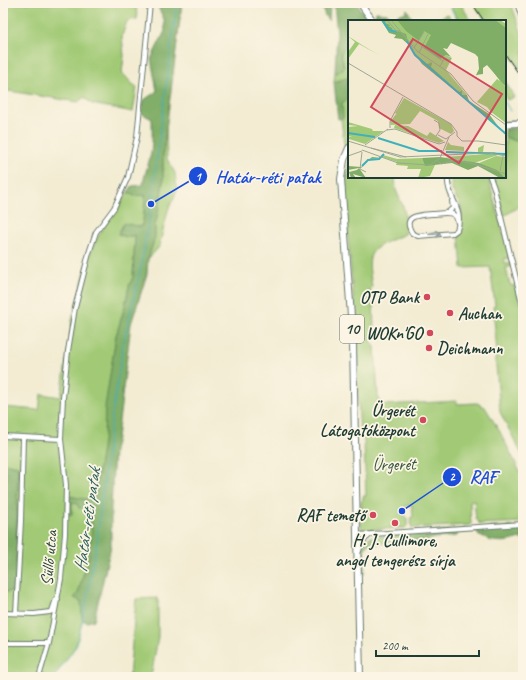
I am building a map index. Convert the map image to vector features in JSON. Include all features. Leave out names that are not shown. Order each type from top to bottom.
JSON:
[{"type":"main road","points":[[360,3],[372,20]]},
{"type":"main road","name":"10","points":[[348,150],[342,169],[341,185],[353,344],[360,677]]},
{"type":"street","name":"Süllő utca","points":[[39,677],[49,643],[58,599],[65,534],[66,485],[61,439],[63,398],[75,308],[96,232],[114,208],[128,177],[137,137],[150,3]]},
{"type":"street","points":[[517,3],[523,21]]},
{"type":"street","points":[[506,124],[523,123]]},
{"type":"street","points":[[446,213],[451,210],[453,204],[447,190],[447,178]]},
{"type":"street","points":[[447,178],[449,190],[458,208],[458,223],[457,230],[453,233],[418,236],[413,235],[410,232],[410,220],[414,216],[452,213],[456,216],[458,223]]},
{"type":"street","points":[[490,178],[523,307]]},
{"type":"street","points":[[3,436],[61,439]]},
{"type":"street","points":[[16,613],[21,521],[23,437]]},
{"type":"street","points":[[358,535],[523,524]]},
{"type":"street","points":[[358,558],[362,542],[371,534]]},
{"type":"street","points":[[3,612],[34,614],[50,612],[56,599],[58,599]]},
{"type":"street","points":[[3,643],[49,643]]},
{"type":"green space","points":[[3,3],[136,3],[137,19],[127,21],[122,36],[124,56],[122,73],[137,87],[133,112],[92,104],[84,97],[78,102],[3,90]]},
{"type":"green space","points":[[156,3],[182,3],[163,154],[163,182],[155,226],[155,237],[148,259],[147,274],[131,324],[117,438],[114,450],[111,546],[94,620],[87,622],[82,620],[81,601],[74,598],[78,593],[89,554],[88,547],[91,538],[90,508],[83,506],[80,509],[77,504],[72,502],[72,514],[67,515],[68,496],[92,500],[96,486],[104,435],[105,407],[116,336],[129,286],[133,277],[135,235],[126,237],[118,234],[124,223],[141,227],[144,216],[145,195],[134,196],[128,192],[132,186],[143,185],[151,152],[152,119],[141,113],[144,100],[157,91],[151,59],[165,31],[164,19]]},
{"type":"green space","points":[[321,3],[330,3],[329,21],[325,16]]},
{"type":"green space","points":[[334,3],[356,3],[368,20],[348,20],[348,47],[345,47],[341,53],[344,68],[337,73],[335,72],[337,34]]},
{"type":"green space","points":[[448,3],[460,3],[470,20],[458,20]]},
{"type":"green space","points":[[473,3],[511,3],[523,37],[523,73],[506,49],[506,20],[485,20]]},
{"type":"green space","points":[[407,9],[412,20],[395,20],[398,15],[406,12]]},
{"type":"green space","points":[[376,12],[387,13],[393,20],[378,20],[375,17]]},
{"type":"green space","points":[[448,14],[451,20],[436,20]]},
{"type":"green space","points":[[345,47],[348,47],[348,78],[334,82],[335,72],[337,73],[344,67],[341,53]]},
{"type":"green space","points":[[348,78],[348,83],[346,84],[348,85],[348,96],[342,103],[343,118],[338,119],[334,82]]},
{"type":"green space","points":[[506,83],[514,97],[507,100],[506,98]]},
{"type":"green space","points":[[348,98],[348,144],[346,147],[344,143],[341,119],[343,118],[341,103]]},
{"type":"green space","points":[[166,128],[167,159],[175,173],[177,191],[168,210],[159,247],[148,259],[155,237],[155,226],[163,182],[163,154]]},
{"type":"green space","points":[[523,128],[523,153],[521,143],[506,137],[506,129]]},
{"type":"green space","points":[[506,137],[521,143],[523,153],[523,204],[504,216],[493,178],[506,178]]},
{"type":"green space","name":"Ürgerét","points":[[348,165],[348,178],[395,178],[396,190],[404,209],[407,230],[405,234],[390,240],[375,249],[369,261],[372,287],[370,289],[373,297],[374,332],[371,339],[375,347],[378,397],[383,405],[457,401],[457,404],[477,403],[485,407],[500,432],[523,478],[523,522],[480,524],[476,520],[474,500],[470,501],[471,525],[412,528],[410,518],[413,517],[412,505],[405,506],[405,511],[403,512],[405,518],[407,518],[407,526],[405,528],[361,529],[361,502],[363,496],[366,496],[364,440],[360,437],[354,306],[346,215],[345,180]]},
{"type":"green space","points":[[451,178],[488,178],[510,258],[504,259],[505,263],[511,262],[512,266],[506,268],[510,285],[516,286],[523,316],[523,457],[500,412],[495,353],[497,352],[493,307],[495,305],[490,267],[462,268],[459,236],[462,231],[461,207],[451,188]]},
{"type":"green space","points":[[128,192],[134,195],[145,195],[144,216],[141,227],[118,234],[126,237],[135,235],[133,277],[129,286],[116,336],[106,407],[113,409],[83,618],[76,646],[54,677],[3,677],[3,592],[16,591],[18,466],[3,463],[3,407],[39,410],[41,394],[61,397],[72,320],[90,252],[100,233]]},
{"type":"green space","points":[[3,463],[18,466],[16,591],[3,592]]},
{"type":"green space","points":[[523,526],[522,540],[519,538],[504,542],[488,540],[485,537],[479,536],[477,531],[458,532],[457,536],[435,538],[417,543],[405,541],[409,538],[409,533],[432,534],[435,531]]},
{"type":"green space","points":[[408,534],[409,538],[405,541],[376,544],[374,537]]},
{"type":"green space","points":[[370,537],[374,537],[376,544],[369,544],[364,550],[365,573],[363,574],[360,554],[363,544]]},
{"type":"green space","points":[[158,598],[158,637],[152,672],[149,677],[129,677],[136,599]]},
{"type":"waterway","name":"Határ-réti patak","points":[[54,677],[76,646],[83,618],[97,541],[108,443],[123,345],[141,267],[151,204],[177,3]]},
{"type":"waterway","points":[[448,3],[457,20]]},
{"type":"waterway","points":[[506,104],[510,111]]},
{"type":"railway","points":[[472,3],[483,20]]},
{"type":"railway","points":[[506,55],[523,80]]},
{"type":"place","name":"Határ-réti patak","points":[[151,204]]},
{"type":"place","name":"OTP Bank","points":[[427,297]]},
{"type":"place","name":"Auchan","points":[[450,313]]},
{"type":"place","name":"WOKn'GO","points":[[430,333]]},
{"type":"place","name":"Deichmann","points":[[429,348]]},
{"type":"place","name":"Ürgerét Látogatóközpont","points":[[423,420]]},
{"type":"place","name":"RAF","points":[[402,511]]},
{"type":"place","name":"RAF temető","points":[[373,515]]},
{"type":"place","name":"H. J. Cullimore, angol tengerész sírja","points":[[395,523]]}]
